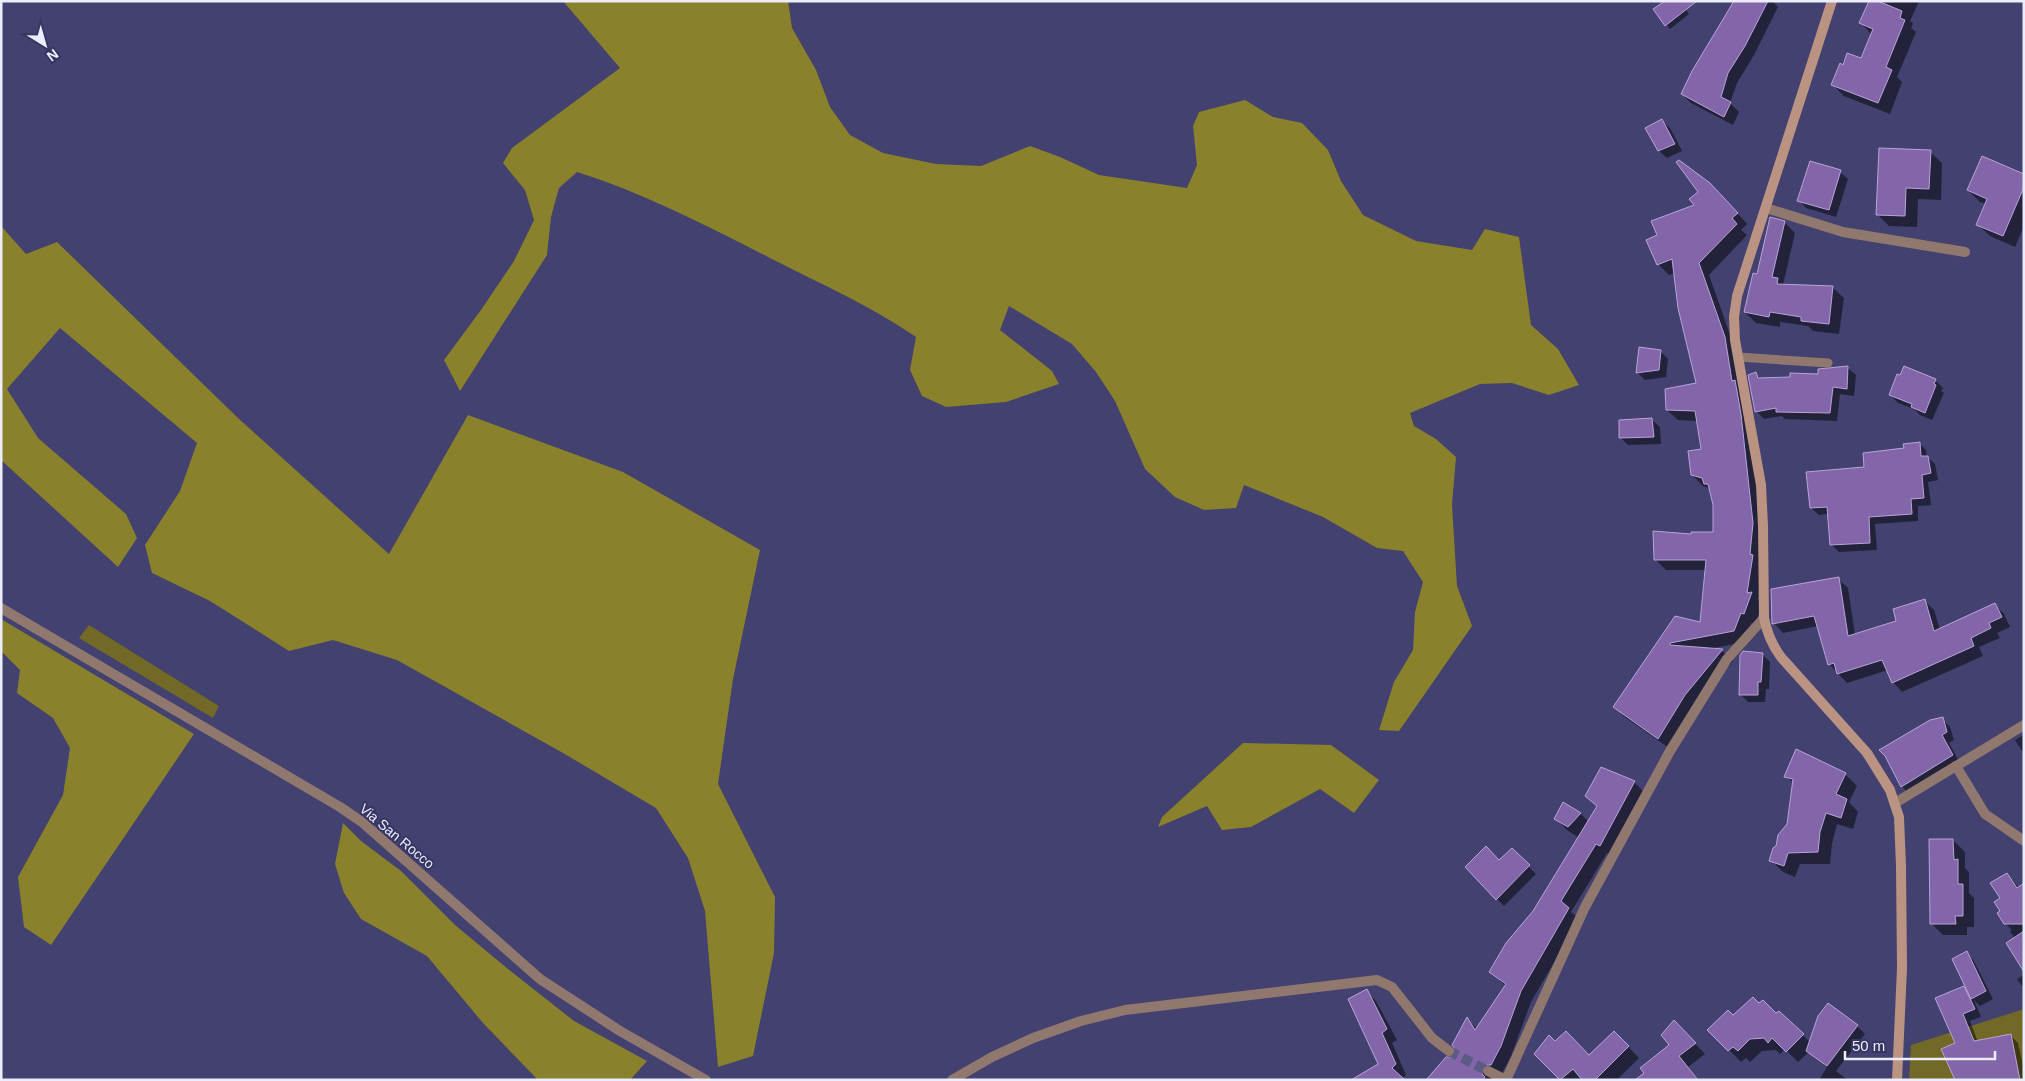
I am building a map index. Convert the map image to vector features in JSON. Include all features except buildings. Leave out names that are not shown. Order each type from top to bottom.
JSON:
[{"type":"street","points":[[1832,1],[1737,296],[1734,317],[1735,340],[1761,485],[1764,618],[1766,632],[1773,646],[1867,753],[1884,778],[1899,817],[1902,866],[1902,968],[1898,1080]]},
{"type":"street","points":[[1766,208],[1842,232],[1965,252]]},
{"type":"street","name":"Via San Rocco","points":[[1,608],[354,817],[540,979],[620,1031],[706,1080]]},
{"type":"street","points":[[1488,1071],[1506,1080],[1585,906],[1670,751],[1727,659],[1764,618]]},
{"type":"street","points":[[1894,803],[2024,725]]},
{"type":"street","points":[[1956,766],[1985,814],[2024,841]]},
{"type":"street","points":[[952,1080],[992,1057],[1033,1038],[1081,1021],[1125,1010],[1377,980],[1392,987],[1432,1038],[1449,1051]]},
{"type":"lane","points":[[1738,357],[1828,364]]},
{"type":"shaded area","points":[[563,1],[788,1],[792,28],[816,70],[830,107],[850,135],[883,153],[936,164],[981,166],[1030,146],[1099,175],[1187,188],[1197,165],[1193,126],[1199,112],[1245,100],[1273,117],[1302,123],[1328,150],[1341,181],[1363,215],[1416,241],[1472,250],[1485,229],[1519,237],[1531,325],[1558,349],[1579,385],[1549,395],[1512,383],[1480,384],[1410,413],[1414,426],[1436,439],[1456,457],[1452,505],[1457,586],[1472,626],[1399,731],[1379,730],[1394,682],[1413,650],[1415,612],[1423,582],[1403,551],[1377,548],[1323,517],[1244,485],[1236,508],[1204,510],[1175,497],[1145,469],[1115,401],[1096,372],[1072,344],[1009,306],[1000,330],[1052,371],[1059,384],[1006,402],[946,407],[922,396],[910,370],[916,337],[899,326],[846,296],[652,200],[577,172],[559,188],[551,217],[547,255],[460,391],[444,360],[514,261],[534,220],[525,190],[503,163],[512,148],[620,68]]},
{"type":"shaded area","points":[[1,226],[26,254],[57,242],[239,419],[389,554],[468,415],[623,472],[760,550],[733,679],[718,784],[775,897],[774,953],[753,1056],[718,1067],[705,911],[688,858],[656,808],[563,753],[397,660],[333,640],[289,651],[210,601],[152,573],[145,545],[180,491],[197,443],[60,328],[7,389],[38,438],[126,514],[137,538],[118,567],[1,460]]},
{"type":"shaded area","points":[[1,619],[194,734],[51,945],[24,927],[18,877],[63,795],[70,748],[53,718],[17,693],[20,670],[1,651]]},
{"type":"shaded area","points":[[89,625],[219,706],[213,718],[79,638]]},
{"type":"shaded area","points":[[1243,743],[1331,745],[1379,780],[1354,813],[1320,789],[1251,827],[1222,830],[1207,806],[1158,827],[1162,817]]},
{"type":"shaded area","points":[[343,823],[361,841],[401,871],[455,925],[574,1021],[647,1061],[630,1080],[538,1080],[483,1023],[427,956],[361,919],[344,893],[335,864]]},
{"type":"shaded area","points":[[2024,1009],[2024,1080],[1909,1080],[1911,1045]]},
{"type":"tunnel","points":[[1449,1051],[1488,1071]]}]
